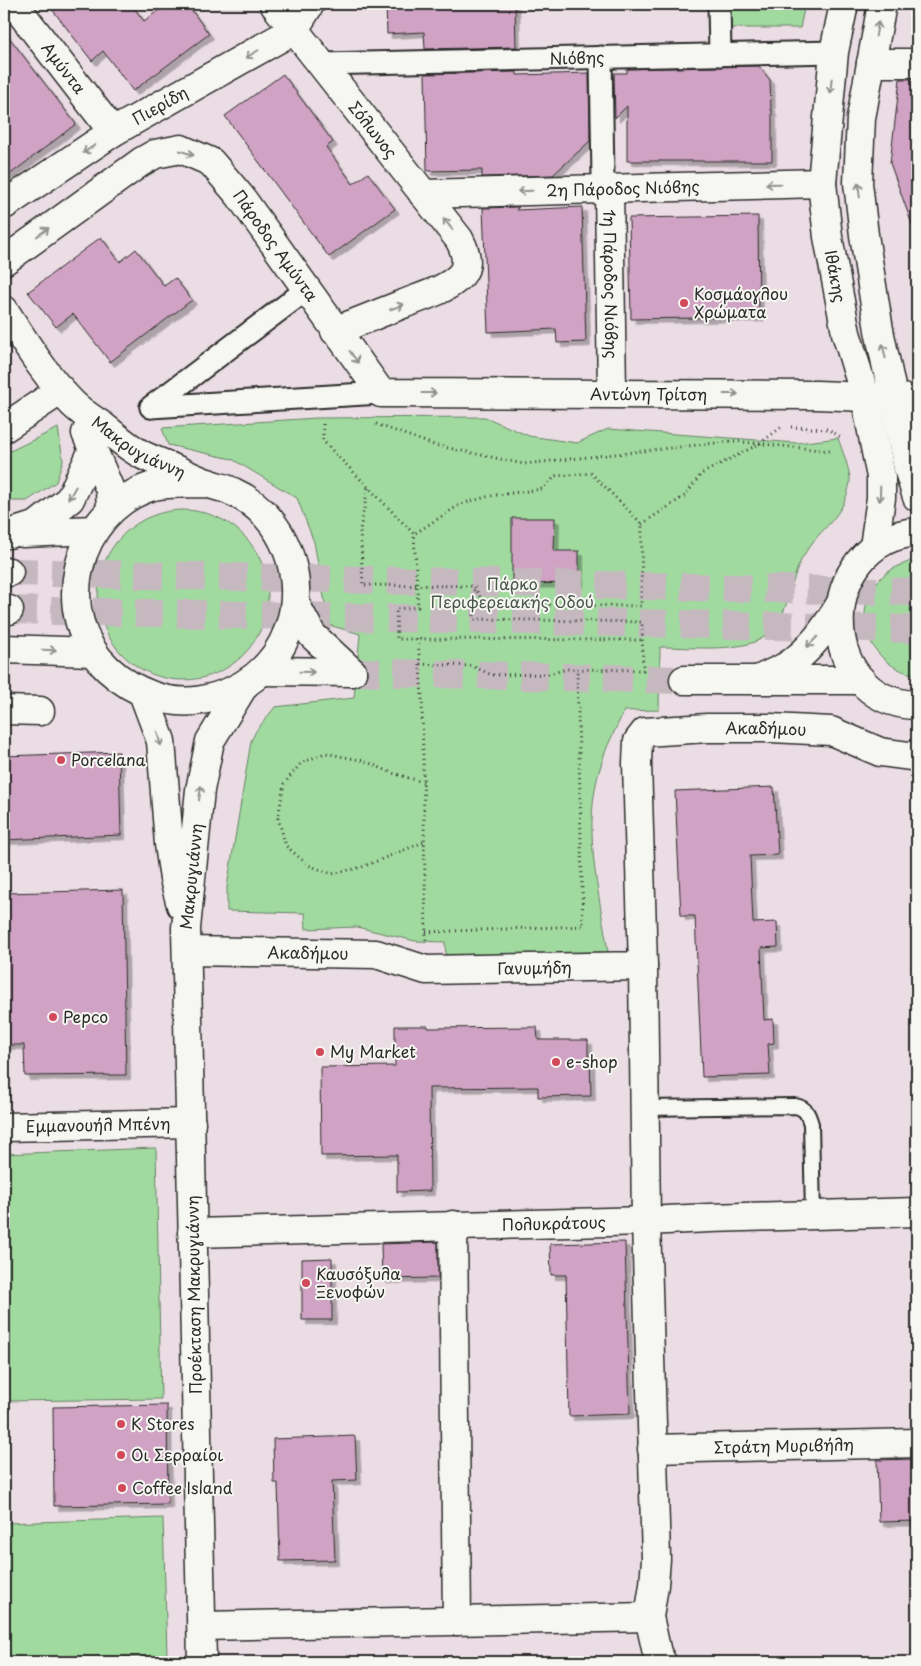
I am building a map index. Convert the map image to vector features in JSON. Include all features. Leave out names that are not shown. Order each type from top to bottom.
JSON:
[{"type":"main road","name":"Αμύντα","points":[[14,4],[113,132]]},
{"type":"main road","name":"Σόλωνος","points":[[274,4],[459,239],[464,248],[466,258],[461,274],[451,283],[426,295],[335,331]]},
{"type":"main road","name":"Πιερίδη","points":[[4,205],[113,132],[294,30],[310,4]]},
{"type":"main road","name":"Ιθάκης","points":[[844,4],[834,52],[822,183],[828,237],[846,333],[865,396],[881,477],[874,547]]},
{"type":"main road","name":"Ιθάκης","points":[[882,4],[861,118],[858,182],[879,330],[906,399],[908,468],[917,497]]},
{"type":"main road","points":[[871,63],[917,63]]},
{"type":"main road","name":"Πάροδος Αμύντα","points":[[4,261],[141,162],[155,154],[180,150],[211,162],[240,196],[381,394]]},
{"type":"main road","name":"2η Πάροδος Νιόβης","points":[[423,194],[822,183]]},
{"type":"main road","name":"1η Πάροδος Νιόβης","points":[[609,188],[612,393]]},
{"type":"main road","name":"Μακρυγιάννη","points":[[4,310],[46,372],[67,397],[139,453],[208,483],[234,492],[260,509],[280,532],[292,561],[297,591],[296,605],[284,641],[254,678],[210,741],[200,790],[187,939]]},
{"type":"main road","name":"Αντώνη Τρίτση","points":[[381,394],[612,393],[865,396],[906,399]]},
{"type":"main road","points":[[4,428],[67,397]]},
{"type":"main road","name":"Μακρυγιάννη","points":[[67,397],[110,490],[102,519],[80,558],[75,590],[80,622],[93,652],[104,666],[118,678],[143,693],[174,701],[199,701],[223,695],[254,678]]},
{"type":"main road","points":[[6,534],[37,524],[70,499],[93,450]]},
{"type":"main road","name":"Μακρυγιάννη","points":[[102,519],[126,499],[151,487],[208,483]]},
{"type":"main road","points":[[6,534],[102,519]]},
{"type":"main road","points":[[917,532],[895,535],[874,547],[856,565],[846,585],[841,603],[840,629],[842,648],[850,666],[861,680],[879,696],[888,700],[917,706]]},
{"type":"main road","points":[[758,680],[786,666],[803,652],[818,637],[841,603]]},
{"type":"main road","points":[[254,678],[352,672],[312,635],[296,605]]},
{"type":"main road","points":[[4,649],[93,652]]},
{"type":"main road","points":[[684,680],[861,680]]},
{"type":"main road","name":"Μακρυγιάννη","points":[[143,693],[161,741],[174,879],[187,939]]},
{"type":"main road","points":[[4,710],[40,711]]},
{"type":"main road","name":"Ακαδήμου","points":[[643,966],[637,763],[638,741],[644,732],[707,728],[771,728],[831,731],[880,752],[917,757]]},
{"type":"main road","name":"Ακαδήμου","points":[[187,939],[376,954],[426,970]]},
{"type":"main road","name":"Προέκταση Μακρυγιάννη","points":[[187,939],[202,1662]]},
{"type":"main road","points":[[643,966],[646,1221],[656,1559],[650,1617],[657,1653],[662,1662]]},
{"type":"main road","name":"Γανυμήδη","points":[[426,970],[643,966]]},
{"type":"main road","name":"Εμμανουήλ Μπένη","points":[[4,1126],[190,1123]]},
{"type":"main road","name":"Πολυκράτους","points":[[192,1233],[917,1212]]},
{"type":"main road","points":[[453,1225],[457,1620]]},
{"type":"main road","name":"Στράτη Μυριβήλη","points":[[652,1449],[917,1443]]},
{"type":"main road","points":[[202,1626],[650,1617]]},
{"type":"street","points":[[719,4],[720,55]]},
{"type":"street","name":"Νιόβης","points":[[321,64],[834,52]]},
{"type":"street","name":"1η Πάροδος Νιόβης","points":[[600,57],[603,178],[609,188]]},
{"type":"street","points":[[306,290],[151,407],[381,394]]},
{"type":"lane","points":[[644,1108],[802,1107],[807,1112],[811,1124],[813,1214]]},
{"type":"path","points":[[324,396],[323,441],[414,534],[418,607],[396,609],[397,639],[642,640]]},
{"type":"path","points":[[371,422],[434,445],[524,464],[734,441],[830,452]]},
{"type":"path","points":[[642,524],[686,495],[701,474],[759,444],[783,426]]},
{"type":"path","points":[[414,534],[461,504],[490,496],[542,489],[556,476],[591,473],[642,524],[641,606],[484,604],[474,586]]},
{"type":"path","points":[[368,488],[360,530],[363,585],[474,586]]},
{"type":"path","points":[[420,664],[472,666],[492,675],[549,674],[566,669],[643,670],[642,622],[474,620],[474,586]]},
{"type":"path","points":[[418,639],[423,782],[426,970]]},
{"type":"path","points":[[426,932],[583,926],[577,669]]},
{"type":"path","points":[[423,782],[392,774],[365,761],[325,753],[301,763],[284,784],[278,818],[286,846],[308,865],[332,874],[362,867],[424,842]]},
{"type":"green space","points":[[731,4],[805,4],[800,28],[731,28]]},
{"type":"green space","name":"Πάρκο Περιφερειακής Οδού","points":[[485,417],[529,436],[577,443],[608,429],[797,443],[838,438],[850,482],[843,505],[811,545],[798,566],[783,613],[769,633],[759,640],[737,646],[711,648],[660,647],[659,710],[624,711],[603,758],[595,788],[592,811],[594,858],[608,952],[446,957],[445,942],[415,941],[357,927],[306,929],[305,913],[227,911],[227,887],[251,741],[256,731],[275,707],[354,698],[360,634],[329,625],[314,542],[297,498],[232,459],[168,445],[162,428],[317,418]]},
{"type":"green space","points":[[58,428],[63,460],[56,482],[27,501],[4,501],[4,454]]},
{"type":"green space","points":[[183,510],[208,514],[223,520],[243,535],[258,555],[266,578],[268,595],[264,620],[258,635],[243,655],[223,670],[200,678],[183,680],[158,676],[143,670],[123,655],[108,635],[100,612],[98,595],[102,570],[108,555],[123,535],[143,520],[166,512]]},
{"type":"green space","points":[[917,560],[917,675],[888,663],[877,652],[870,639],[866,625],[865,610],[869,595],[878,581],[890,571]]},
{"type":"green space","points":[[156,1148],[161,1399],[4,1401],[4,1154]]},
{"type":"green space","points":[[163,1518],[167,1656],[4,1662],[4,1523]]},
{"type":"building","points":[[48,4],[131,4],[144,21],[167,4],[187,4],[209,34],[133,91],[103,51],[92,61]]},
{"type":"building","points":[[386,4],[515,4],[516,47],[425,49],[424,32],[387,34]]},
{"type":"building","points":[[4,31],[76,124],[4,179]]},
{"type":"building","points":[[759,66],[770,80],[772,161],[627,161],[627,106],[615,118],[614,73],[627,73],[627,69]]},
{"type":"building","points":[[517,72],[517,75],[589,73],[590,141],[553,175],[482,177],[482,170],[427,171],[425,74]]},
{"type":"building","points":[[283,74],[333,142],[326,147],[353,184],[368,173],[395,209],[329,257],[225,116]]},
{"type":"building","points":[[900,79],[917,79],[917,229],[914,230],[890,163]]},
{"type":"building","points":[[519,207],[516,210],[582,207],[586,342],[557,343],[556,329],[488,332],[483,208]]},
{"type":"building","points":[[758,216],[759,317],[631,319],[629,218]]},
{"type":"building","points":[[101,237],[120,262],[136,249],[164,286],[175,278],[192,300],[110,362],[73,314],[56,327],[28,292]]},
{"type":"building","points":[[512,518],[555,518],[554,551],[579,551],[579,583],[512,584]]},
{"type":"building","points":[[119,752],[121,835],[4,840],[4,756]]},
{"type":"building","points":[[774,787],[778,855],[750,856],[753,923],[777,922],[778,947],[761,948],[764,1020],[773,1019],[774,1043],[768,1044],[770,1075],[702,1077],[695,916],[681,916],[675,791]]},
{"type":"building","points":[[123,890],[126,1075],[25,1076],[24,1045],[4,1045],[4,893]]},
{"type":"building","points":[[395,1026],[428,1026],[428,1028],[537,1027],[538,1040],[588,1040],[591,1096],[538,1097],[538,1087],[429,1088],[430,1191],[397,1192],[397,1155],[321,1156],[320,1067],[395,1066]]},
{"type":"building","points":[[438,1242],[438,1278],[382,1279],[381,1244]]},
{"type":"building","points":[[625,1242],[630,1414],[569,1416],[566,1275],[551,1275],[550,1244]]},
{"type":"building","points":[[332,1258],[332,1320],[302,1320],[302,1259]]},
{"type":"building","points":[[167,1405],[168,1504],[54,1506],[53,1407]]},
{"type":"building","points":[[355,1436],[357,1480],[332,1481],[335,1560],[280,1561],[278,1483],[274,1483],[273,1439]]},
{"type":"building","points":[[917,1459],[917,1521],[879,1522],[877,1460]]},
{"type":"tunnel","points":[[9,572],[917,592]]},
{"type":"tunnel","points":[[9,610],[917,629]]},
{"type":"tunnel","points":[[352,672],[684,680]]},
{"type":"place","name":"Κοσμάογλου Χρώματα","points":[[684,303]]},
{"type":"place","name":"Porcelana","points":[[61,760]]},
{"type":"place","name":"Pepco","points":[[53,1017]]},
{"type":"place","name":"Μy Μarket","points":[[320,1052]]},
{"type":"place","name":"e-shop","points":[[556,1062]]},
{"type":"place","name":"Καυσόξυλα Ξενοφών","points":[[306,1283]]},
{"type":"place","name":"K Stores","points":[[121,1424]]},
{"type":"place","name":"Οι Σερραίοι","points":[[121,1455]]},
{"type":"place","name":"Coffee Island","points":[[122,1488]]}]
